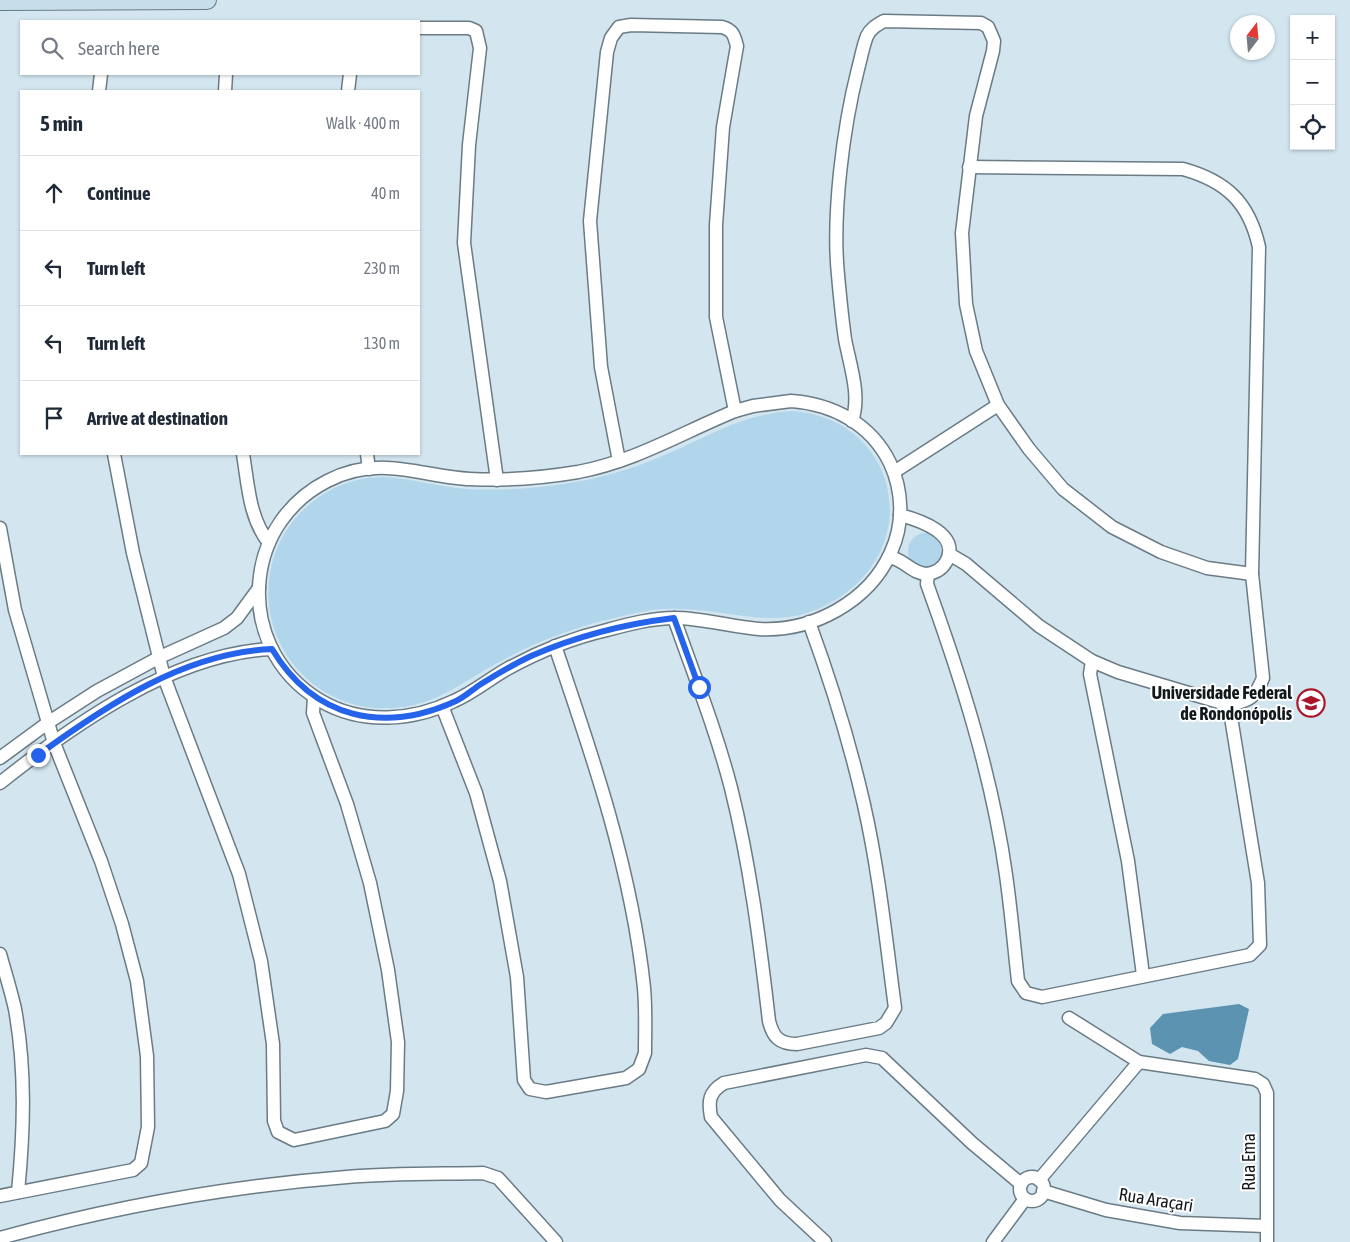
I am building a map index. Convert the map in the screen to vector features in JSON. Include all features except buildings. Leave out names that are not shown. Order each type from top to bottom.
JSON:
[{"type":"street","points":[[0,1],[207,0]]},
{"type":"street","points":[[852,421],[855,412],[855,391],[845,337],[837,273],[838,215],[842,160],[851,95],[868,35],[874,26],[884,21],[971,21],[988,27],[994,41],[976,116],[968,167],[962,233],[966,304],[976,351],[998,405],[1028,449],[1063,489],[1112,527],[1161,552],[1207,568],[1252,574]]},
{"type":"street","points":[[619,461],[601,367],[590,222],[607,52],[611,38],[618,27],[631,24],[722,27],[730,29],[734,35],[737,46],[723,127],[716,234],[716,317],[735,411]]},
{"type":"street","points":[[420,28],[469,28],[476,31],[480,48],[468,145],[464,243],[497,480]]},
{"type":"street","points":[[99,90],[101,75]]},
{"type":"street","points":[[225,90],[226,75]]},
{"type":"street","points":[[348,90],[350,75]]},
{"type":"street","points":[[949,554],[966,564],[1039,626],[1092,661],[1118,672],[1229,705],[1246,702],[1252,698],[1263,678],[1252,574],[1259,247],[1252,222],[1234,195],[1203,174],[1183,169],[968,167]]},
{"type":"street","points":[[806,402],[834,410],[870,434],[880,446],[894,472],[900,500],[900,515],[896,536],[889,557],[873,581],[861,593],[834,612],[809,622],[790,627],[760,629],[674,618],[602,631],[555,646],[506,670],[458,700],[415,715],[373,717],[343,712],[314,697],[290,676],[272,649],[261,619],[259,588],[263,558],[284,517],[305,495],[332,478],[369,469],[386,468],[440,476],[497,480],[554,476],[619,461],[661,446],[735,411],[772,403],[806,402]]},
{"type":"street","points":[[894,472],[998,405]]},
{"type":"street","points":[[114,455],[133,553],[164,677],[239,874],[261,961],[273,1044],[274,1121],[278,1132],[294,1140],[385,1121],[393,1114],[397,1091],[398,1042],[388,970],[370,883],[347,804],[313,713],[314,697]]},
{"type":"street","points":[[243,455],[256,520],[261,534],[269,543]]},
{"type":"street","points":[[367,455],[369,469]]},
{"type":"street","points":[[889,557],[901,561],[914,571],[928,574],[942,568],[949,554],[946,540],[942,534],[931,526],[900,515]]},
{"type":"street","points":[[0,528],[15,610],[54,743],[101,861],[122,924],[137,981],[147,1056],[148,1127],[141,1163],[133,1170],[0,1196]]},
{"type":"street","points":[[928,574],[927,584],[950,648],[982,754],[1006,873],[1018,981],[1026,993],[1042,997],[1143,975],[1250,955],[1260,945],[1258,883],[1229,705]]},
{"type":"street","points":[[0,758],[49,722],[97,692],[160,657],[224,628],[237,618],[259,588]]},
{"type":"street","points":[[674,618],[712,720],[731,788],[758,928],[769,1021],[775,1036],[786,1044],[796,1044],[879,1028],[886,1023],[895,1008],[881,899],[864,805],[838,704],[809,622]]},
{"type":"street","points":[[442,706],[476,793],[500,881],[517,977],[524,1080],[530,1089],[546,1092],[633,1075],[643,1062],[646,1053],[644,989],[630,900],[588,741],[555,646]]},
{"type":"street","points":[[0,783],[54,743],[107,708],[164,677],[212,657],[245,650],[272,649]]},
{"type":"street","points":[[1092,661],[1090,674],[1128,861],[1143,975]]},
{"type":"street","points":[[0,954],[15,1008],[23,1073],[23,1142],[18,1192]]},
{"type":"street","points":[[1021,1184],[1020,1192],[1025,1199],[1036,1200],[1041,1186],[1139,1062],[1069,1018]]},
{"type":"street","points":[[825,1242],[780,1200],[711,1117],[709,1106],[710,1094],[724,1083],[866,1055],[882,1058],[972,1144],[1021,1184]]},
{"type":"street","name":"Rua Ema","points":[[1139,1062],[1255,1079],[1263,1084],[1267,1093],[1267,1242]]},
{"type":"street","points":[[0,1238],[63,1220],[212,1193],[348,1177],[483,1172],[498,1178],[556,1242]]},
{"type":"street","points":[[1021,1184],[1031,1178],[1041,1186]]},
{"type":"street","name":"Rua Araçari","points":[[1041,1186],[1106,1210],[1180,1224],[1266,1226]]},
{"type":"street","points":[[993,1242],[1025,1199]]},
{"type":"shaded area","points":[[791,411],[826,418],[855,435],[875,457],[887,485],[890,515],[883,545],[867,573],[840,597],[819,609],[779,618],[759,618],[698,610],[663,609],[607,620],[560,634],[530,646],[442,695],[427,701],[395,708],[360,706],[331,695],[306,678],[295,667],[279,641],[269,608],[268,596],[272,562],[284,535],[293,521],[305,508],[333,489],[349,482],[383,477],[481,490],[539,487],[593,479],[641,464],[745,420]]},
{"type":"shaded area","points":[[926,533],[933,534],[939,538],[943,544],[943,558],[939,564],[933,568],[926,569],[919,568],[913,564],[909,558],[908,551],[909,544],[913,538],[919,534]]},
{"type":"shaded area","points":[[1239,1004],[1249,1009],[1238,1059],[1230,1065],[1209,1061],[1198,1051],[1182,1047],[1170,1054],[1152,1044],[1150,1028],[1163,1014]]},
{"type":"place","name":"Universidade Federal de Rondonópolis","points":[[1311,703]]},
{"type":"route","points":[[38,755],[107,708],[164,677],[212,657],[245,650],[272,649],[290,676],[302,687],[314,697],[343,712],[359,716],[400,717],[430,711],[458,700],[506,670],[555,646],[626,625],[674,618],[699,687]]}]
